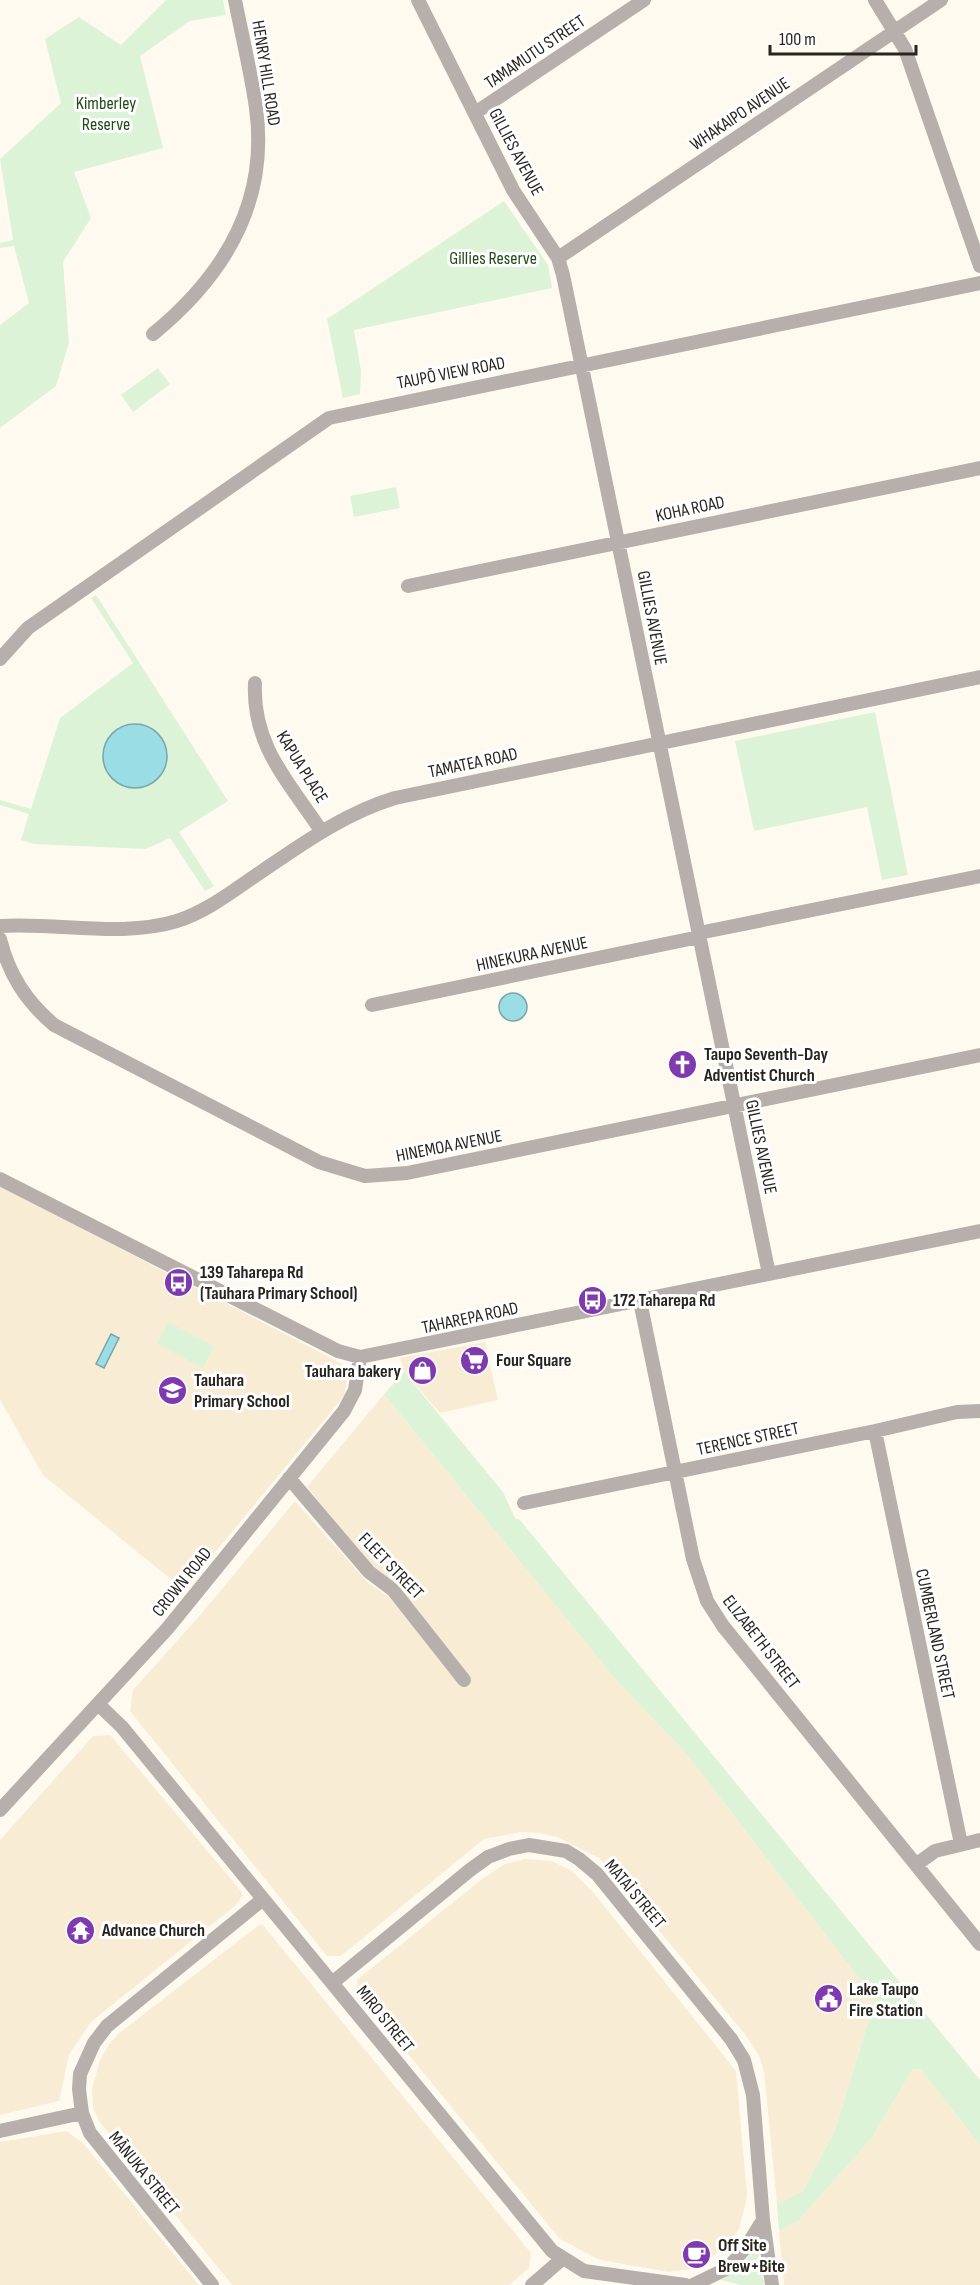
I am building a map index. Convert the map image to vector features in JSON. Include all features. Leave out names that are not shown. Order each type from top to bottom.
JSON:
[{"type":"street","name":"HENRY HILL ROAD","points":[[153,334],[198,294],[223,260],[241,222],[255,177],[258,155],[256,108],[235,0]]},
{"type":"street","name":"GILLIES AVENUE","points":[[418,0],[513,190],[558,258],[582,364],[769,1274]]},
{"type":"street","name":"TAMAMUTU STREET","points":[[475,113],[644,0]]},
{"type":"street","points":[[875,0],[895,32],[912,67],[980,266]]},
{"type":"street","name":"WHAKAIPO AVENUE","points":[[558,258],[941,0]]},
{"type":"street","name":"TAUPŌ VIEW ROAD","points":[[0,658],[28,628],[329,418],[980,283]]},
{"type":"street","name":"KOHA ROAD","points":[[408,586],[980,468]]},
{"type":"street","name":"TAMATEA ROAD","points":[[0,926],[130,928],[159,926],[180,920],[214,904],[358,810],[395,798],[980,677]]},
{"type":"street","name":"KAPUA PLACE","points":[[255,683],[254,707],[258,726],[268,752],[322,832]]},
{"type":"street","name":"HINEKURA AVENUE","points":[[372,1005],[980,876]]},
{"type":"street","name":"HINEMOA AVENUE","points":[[0,939],[16,983],[27,999],[54,1025],[319,1162],[353,1174],[380,1176],[407,1173],[980,1055]]},
{"type":"street","name":"TAHAREPA ROAD","points":[[0,1179],[338,1352],[360,1357],[980,1231]]},
{"type":"street","name":"ELIZABETH STREET","points":[[640,1301],[693,1559],[711,1608],[980,1944]]},
{"type":"street","name":"CROWN ROAD","points":[[0,1810],[167,1629],[289,1478],[350,1401],[357,1384],[360,1357]]},
{"type":"street","name":"TERENCE STREET","points":[[524,1503],[676,1473],[957,1412],[980,1411]]},
{"type":"street","name":"CUMBERLAND STREET","points":[[875,1431],[961,1844]]},
{"type":"street","name":"FLEET STREET","points":[[289,1478],[369,1572],[393,1590],[464,1680]]},
{"type":"street","name":"MIRO STREET","points":[[98,1704],[122,1727],[540,2239],[562,2259],[584,2271],[685,2285]]},
{"type":"street","points":[[917,1864],[935,1851],[980,1840]]},
{"type":"street","name":"MATAĪ STREET","points":[[332,1983],[489,1857],[509,1849],[529,1845],[566,1851],[597,1874],[731,2039],[744,2060],[753,2096],[772,2285]]},
{"type":"street","name":"MĀNUKA STREET","points":[[212,2285],[100,2149],[82,2113],[80,2074],[86,2057],[107,2026],[263,1899]]},
{"type":"street","points":[[0,2131],[82,2113]]},
{"type":"street","points":[[693,2285],[728,2268],[747,2246],[764,2220]]},
{"type":"street","points":[[532,2285],[562,2259]]},
{"type":"shaded area","name":"Tauhara Primary School","points":[[0,1186],[342,1364],[348,1375],[344,1396],[184,1590],[43,1475],[0,1400]]},
{"type":"shaded area","points":[[485,1342],[498,1400],[440,1413],[404,1372],[400,1358]]},
{"type":"shaded area","points":[[384,1394],[616,1680],[684,1751],[875,1999],[835,2130],[803,2191],[797,2196],[777,2205],[764,2071],[759,2056],[747,2037],[599,1858],[557,1837],[539,1833],[521,1832],[484,1839],[341,1956],[327,1956],[130,1711],[133,1690],[202,1613],[295,1501],[368,1583],[389,1597],[462,1685],[469,1679],[397,1584],[373,1568],[307,1487]]},
{"type":"shaded area","points":[[110,1735],[242,1892],[242,1896],[235,1906],[91,2022],[69,2055],[59,2101],[0,2115],[0,1840],[93,1736]]},
{"type":"shaded area","points":[[525,1859],[552,1861],[572,1871],[593,1892],[736,2071],[747,2195],[745,2206],[739,2229],[726,2248],[690,2269],[669,2272],[600,2260],[560,2239],[357,1992],[357,1980],[482,1879],[505,1864]]},
{"type":"shaded area","points":[[259,1925],[263,1925],[531,2253],[529,2268],[509,2285],[232,2285],[99,2121],[93,2107],[92,2089],[100,2060],[109,2044],[118,2034]]},
{"type":"shaded area","points":[[913,2069],[921,2070],[980,2145],[980,2285],[784,2285],[779,2231],[798,2221],[871,2139]]},
{"type":"shaded area","points":[[66,2131],[82,2142],[199,2285],[0,2285],[0,2142]]},
{"type":"green space","name":"Kimberley Reserve","points":[[166,0],[223,0],[226,15],[190,21],[140,56],[163,148],[74,172],[91,218],[63,262],[69,343],[56,386],[0,428],[0,325],[29,303],[14,246],[0,248],[0,243],[13,240],[0,159],[61,103],[45,39],[79,17],[121,45]]},
{"type":"green space","name":"Gillies Reserve","points":[[504,201],[548,265],[552,288],[354,330],[361,371],[360,394],[343,398],[327,319]]},
{"type":"green space","points":[[158,368],[170,384],[133,412],[121,395]]},
{"type":"green space","points":[[396,487],[400,508],[354,517],[350,496]]},
{"type":"green space","points":[[96,595],[228,801],[179,832],[214,886],[205,891],[170,838],[146,849],[34,844],[21,840],[29,814],[0,805],[0,800],[31,809],[60,718],[133,663],[91,598]]},
{"type":"green space","points":[[875,712],[908,875],[882,880],[867,807],[754,831],[735,741]]},
{"type":"green space","points":[[168,1322],[214,1346],[203,1368],[157,1344]]},
{"type":"green space","points":[[404,1372],[503,1492],[515,1518],[520,1520],[980,2080],[980,2145],[921,2070],[913,2069],[871,2139],[798,2221],[779,2231],[777,2205],[803,2191],[835,2130],[875,1999],[684,1751],[616,1680],[384,1394]]},
{"type":"green space","points":[[757,2244],[764,2285],[741,2285],[721,2280],[740,2268]]},
{"type":"water","points":[[129,724],[141,724],[158,733],[165,744],[167,756],[165,768],[158,779],[141,788],[129,788],[117,783],[108,774],[103,762],[103,750],[108,738],[117,729]]},
{"type":"water","points":[[513,993],[523,997],[527,1007],[523,1017],[513,1021],[503,1017],[499,1007],[503,997]]},
{"type":"water","points":[[111,1334],[119,1338],[104,1368],[96,1364]]},
{"type":"place","name":"Taupo Seventh-Day Adventist Church","points":[[683,1064]]},
{"type":"place","name":"139 Taharepa Rd (Tauhara Primary School)","points":[[179,1282]]},
{"type":"place","name":"172 Taharepa Rd","points":[[592,1300]]},
{"type":"place","name":"Four Square","points":[[475,1360]]},
{"type":"place","name":"Tauhara bakery","points":[[422,1371]]},
{"type":"place","name":"Tauhara Primary School","points":[[173,1390]]},
{"type":"place","name":"Advance Church","points":[[81,1930]]},
{"type":"place","name":"Lake Taupo Fire Station","points":[[828,1999]]},
{"type":"place","name":"Off Site Brew+Bite","points":[[697,2255]]}]
